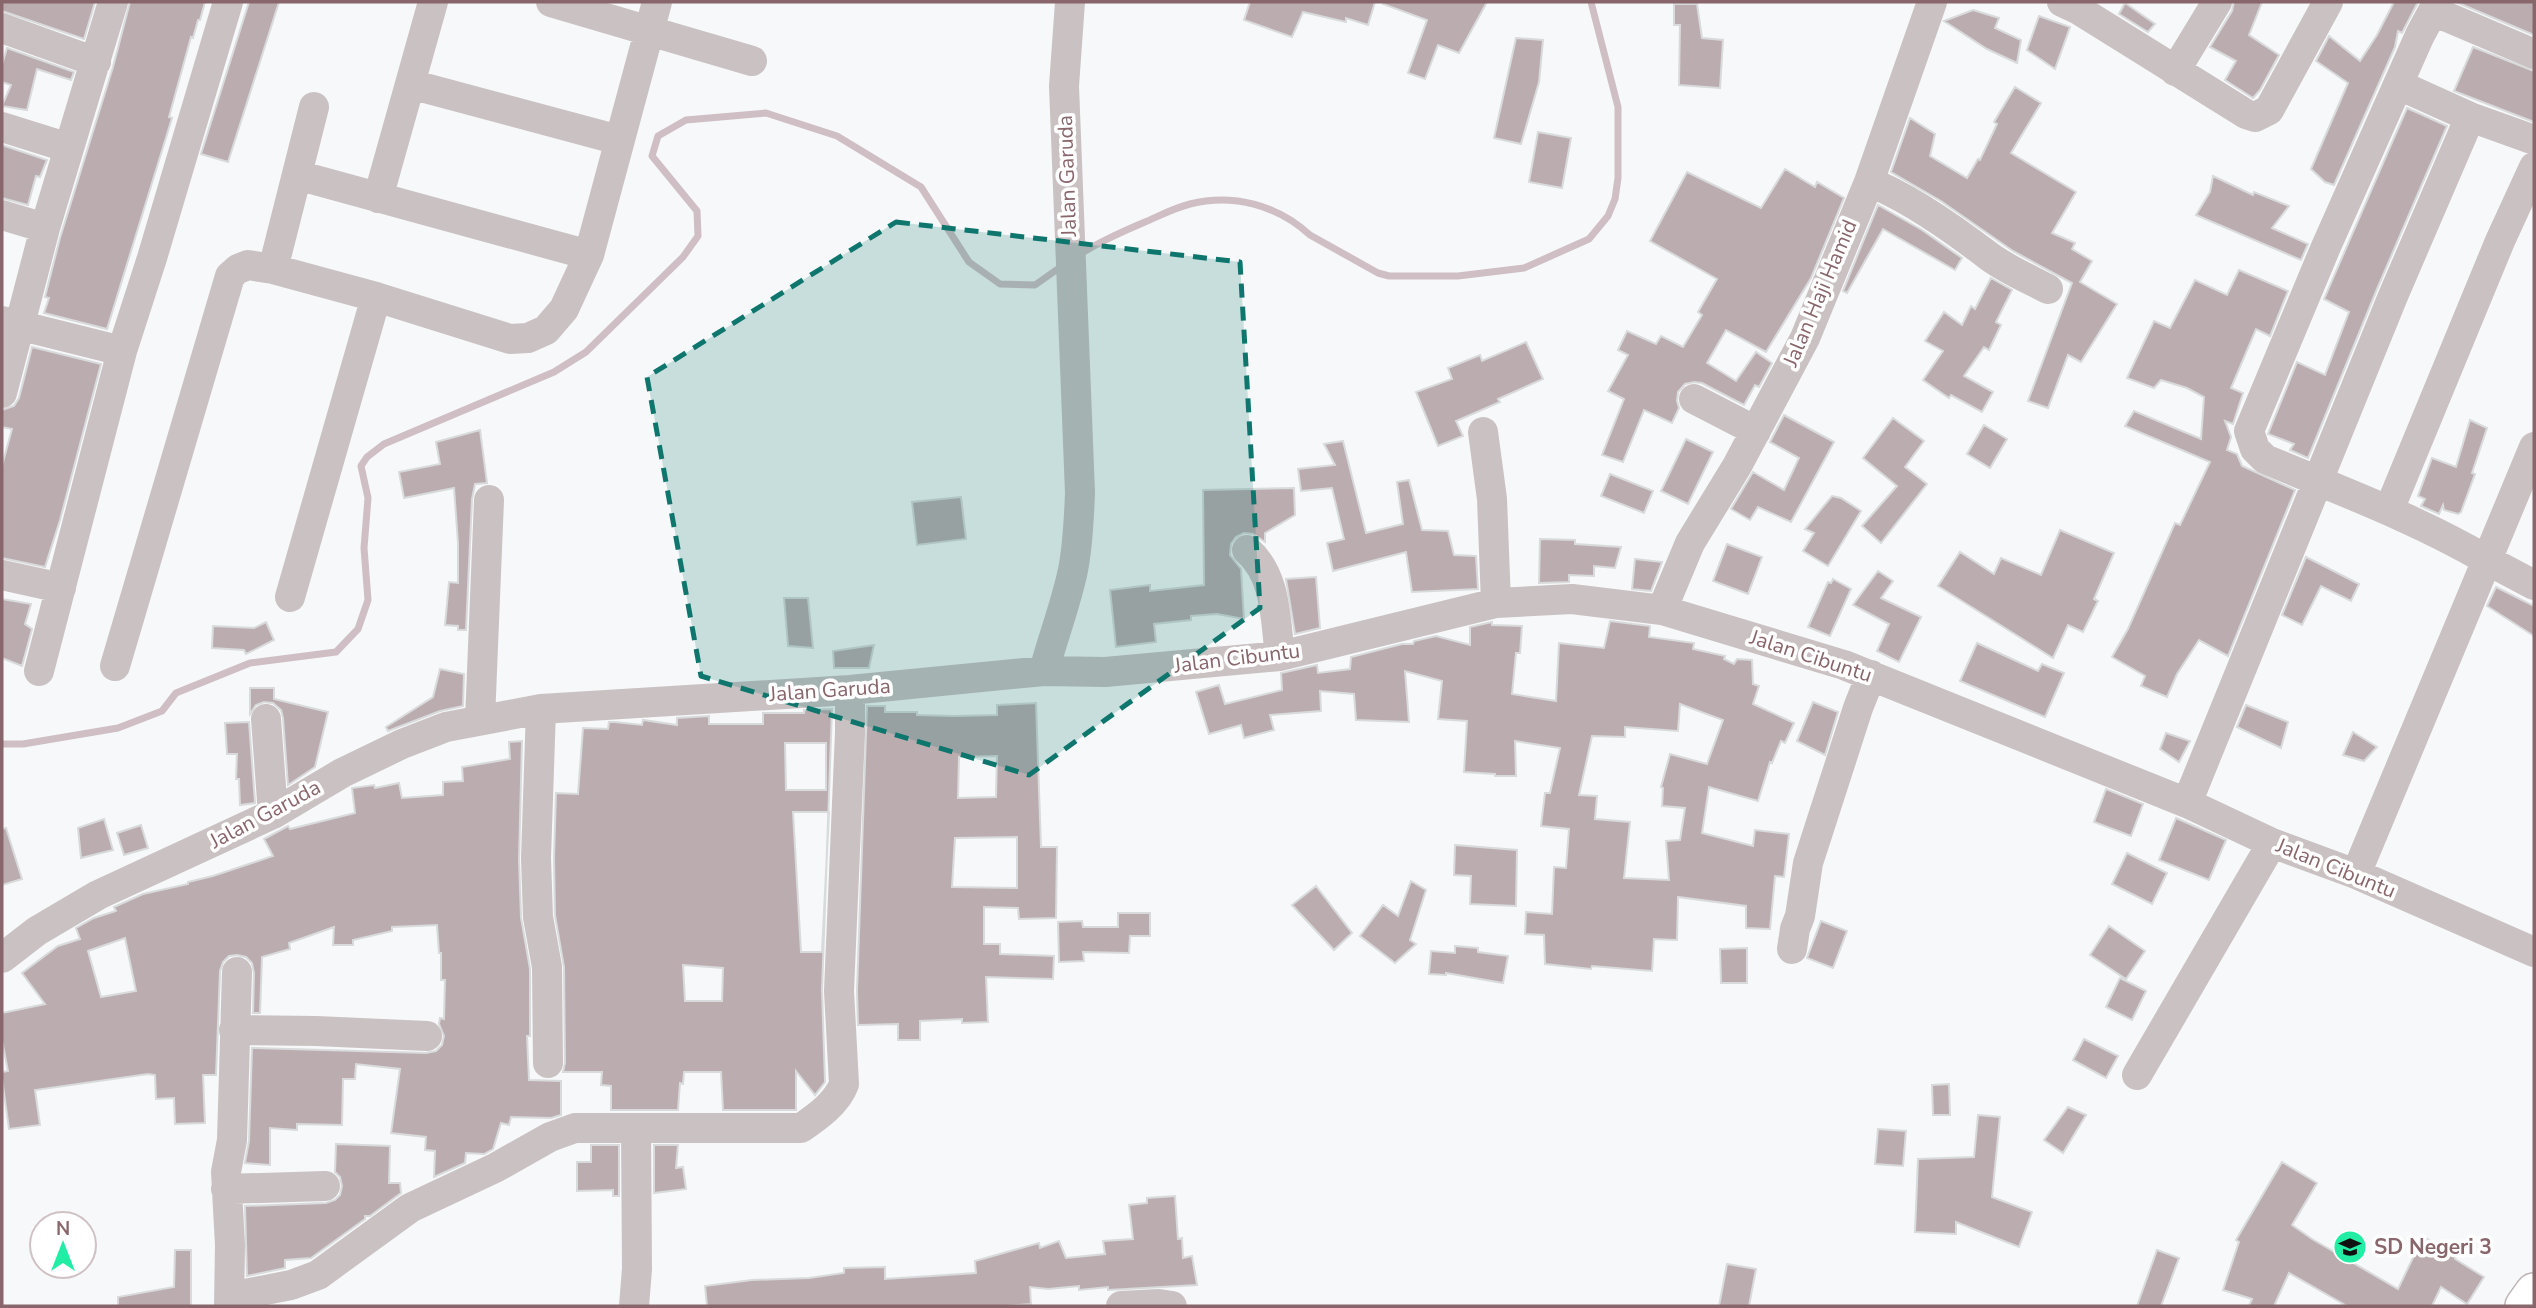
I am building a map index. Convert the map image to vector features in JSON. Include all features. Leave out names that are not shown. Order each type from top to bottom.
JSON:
[{"type":"main road","points":[[2524,1306],[2534,1292]]},
{"type":"street","points":[[2,393],[11,323],[46,228],[113,2]]},
{"type":"street","points":[[39,671],[122,351],[228,2]]},
{"type":"street","points":[[378,198],[433,2]]},
{"type":"street","points":[[551,2],[752,61]]},
{"type":"street","points":[[115,666],[230,276],[248,265],[273,269],[376,297],[510,339],[528,338],[547,330],[564,309],[589,255],[657,2]]},
{"type":"street","name":"Jalan Garuda","points":[[2,958],[37,931],[98,895],[273,814],[342,773],[402,744],[446,727],[541,709],[850,690],[1044,671],[1074,568],[1080,503],[1064,86],[1070,2]]},
{"type":"street","name":"Jalan Haji Hamid","points":[[1662,610],[1690,543],[1756,431],[1805,338],[1869,182],[1932,2]]},
{"type":"street","points":[[2062,2],[2255,117],[2269,110],[2328,2]]},
{"type":"street","points":[[2175,71],[2217,2]]},
{"type":"street","points":[[2534,54],[2436,6],[2420,34],[2325,249],[2249,431],[2255,449],[2265,460],[2444,534],[2534,585]]},
{"type":"street","points":[[2,28],[96,62]]},
{"type":"street","points":[[410,84],[619,140]]},
{"type":"street","points":[[2399,85],[2470,117],[2534,140]]},
{"type":"street","points":[[273,269],[314,107]]},
{"type":"street","points":[[2187,803],[2393,296],[2470,117]]},
{"type":"street","points":[[2,127],[69,148]]},
{"type":"street","points":[[2389,510],[2500,241],[2534,167]]},
{"type":"street","points":[[297,175],[589,255]]},
{"type":"street","points":[[1869,182],[1962,236],[2006,267],[2048,289]]},
{"type":"street","points":[[2,215],[46,228]]},
{"type":"street","points":[[290,597],[376,297]]},
{"type":"street","points":[[11,323],[122,351]]},
{"type":"street","points":[[1694,399],[1756,431]]},
{"type":"street","points":[[1483,432],[1492,499],[1496,603]]},
{"type":"street","points":[[2356,874],[2534,447]]},
{"type":"street","points":[[480,719],[489,500]]},
{"type":"street","points":[[1247,550],[1259,561],[1267,578],[1273,601],[1280,656]]},
{"type":"street","points":[[2,575],[61,588]]},
{"type":"street","name":"Jalan Cibuntu","points":[[1044,671],[1105,672],[1280,656],[1496,603],[1572,599],[1662,610],[1815,654],[1871,675],[2187,803],[2272,843],[2356,874],[2534,953]]},
{"type":"street","points":[[1792,949],[1808,863],[1871,675]]},
{"type":"street","points":[[237,972],[232,1140],[227,1160],[226,1189],[229,1302],[318,1275],[410,1208],[495,1168],[550,1137],[575,1128],[801,1128],[824,1111],[844,1088],[839,991],[850,690]]},
{"type":"street","points":[[541,709],[536,858],[538,917],[547,967],[548,1063]]},
{"type":"street","points":[[265,719],[273,814]]},
{"type":"street","points":[[2137,1075],[2272,843]]},
{"type":"street","points":[[234,1030],[427,1036]]},
{"type":"street","points":[[634,1306],[637,1269],[636,1128]]},
{"type":"street","points":[[226,1189],[325,1186]]},
{"type":"street","points":[[1121,1306],[1172,1306]]},
{"type":"highlighted area","points":[[896,222],[1240,262],[1260,608],[1029,775],[701,676],[647,377]]},
{"type":"building","points":[[2,2],[95,2],[84,39],[2,11]]},
{"type":"building","points":[[130,2],[205,2],[193,38],[191,37],[169,117],[172,118],[107,329],[44,313],[49,298],[45,297]]},
{"type":"building","points":[[249,2],[279,2],[228,162],[201,154]]},
{"type":"building","points":[[1250,2],[1375,2],[1368,25],[1346,18],[1346,22],[1303,12],[1292,37],[1244,20]]},
{"type":"building","points":[[1487,2],[1459,53],[1438,45],[1425,79],[1408,73],[1427,20],[1383,4]]},
{"type":"building","points":[[2234,2],[2262,2],[2249,35],[2279,55],[2253,98],[2225,80],[2236,61],[2210,47],[2232,11]]},
{"type":"building","points":[[2394,2],[2418,2],[2402,33],[2398,31],[2395,47],[2334,185],[2325,182],[2311,169],[2348,83],[2316,61],[2329,36],[2360,61]]},
{"type":"building","points":[[2456,2],[2534,2],[2534,35]]},
{"type":"building","points":[[2125,3],[2155,24],[2148,32],[2119,14]]},
{"type":"building","points":[[1674,4],[1697,4],[1702,38],[1723,40],[1720,88],[1679,85],[1680,25],[1674,25]]},
{"type":"building","points":[[1973,10],[1999,18],[1995,28],[2021,40],[2017,63],[1987,49],[1944,21]]},
{"type":"building","points":[[2039,16],[2070,27],[2055,69],[2027,50]]},
{"type":"building","points":[[1516,38],[1543,40],[1539,82],[1521,144],[1494,138]]},
{"type":"building","points":[[2473,47],[2534,71],[2534,122],[2454,91]]},
{"type":"building","points":[[7,48],[74,72],[71,80],[37,69],[27,110],[2,106],[11,85],[2,82],[2,65]]},
{"type":"building","points":[[2015,87],[2041,103],[2011,153],[2076,192],[2052,233],[2075,243],[2072,249],[2092,261],[2080,282],[2117,304],[2081,362],[2068,355],[2048,408],[2028,401],[2072,283],[2013,251],[1941,201],[1891,172],[1910,118],[1935,134],[1930,156],[1967,178],[1978,159],[1980,160],[1997,124],[1994,122]]},
{"type":"building","points":[[2407,108],[2447,126],[2308,458],[2290,450],[2294,444],[2268,434],[2297,362],[2325,375],[2349,312],[2324,299]]},
{"type":"building","points":[[1538,132],[1571,138],[1562,188],[1529,182]]},
{"type":"building","points":[[2,145],[47,160],[40,177],[36,176],[28,205],[2,198]]},
{"type":"building","points":[[1785,169],[1815,187],[1817,182],[1844,198],[1811,278],[1766,352],[1726,330],[1707,363],[1736,381],[1756,352],[1772,363],[1759,387],[1755,385],[1744,405],[1702,383],[1685,384],[1678,392],[1679,408],[1672,423],[1644,410],[1623,462],[1602,455],[1624,399],[1608,391],[1628,355],[1618,350],[1627,331],[1656,344],[1661,336],[1683,347],[1702,315],[1698,312],[1717,279],[1650,241],[1687,172],[1761,208]]},
{"type":"building","points":[[2213,176],[2253,195],[2254,192],[2289,206],[2272,228],[2308,244],[2301,260],[2196,215],[2210,192]]},
{"type":"building","points":[[1878,205],[1922,230],[1962,258],[1955,270],[1883,229],[1847,293],[1843,291]]},
{"type":"building","points":[[2239,270],[2288,291],[2270,336],[2256,329],[2231,388],[2243,393],[2233,424],[2225,421],[2231,437],[2227,450],[2237,454],[2242,466],[2295,490],[2228,656],[2199,640],[2177,674],[2167,697],[2141,686],[2145,676],[2112,657],[2128,629],[2175,523],[2180,525],[2210,462],[2125,426],[2134,411],[2201,439],[2204,397],[2187,388],[2161,380],[2154,388],[2127,378],[2154,321],[2170,328],[2195,280],[2227,295]]},
{"type":"building","points":[[1991,278],[2012,290],[1996,322],[2001,325],[1989,350],[1984,347],[1964,376],[1993,392],[1982,412],[1951,395],[1949,398],[1923,380],[1943,351],[1925,341],[1944,312],[1962,325],[1971,306],[1975,309]]},
{"type":"building","points":[[1526,342],[1543,379],[1456,421],[1463,436],[1438,446],[1416,392],[1452,379],[1448,368],[1480,355],[1482,361]]},
{"type":"building","points":[[32,347],[101,364],[45,567],[2,558],[2,466],[12,429],[2,427],[2,410],[14,406],[19,398]]},
{"type":"building","points":[[1784,415],[1834,442],[1791,522],[1758,507],[1750,520],[1731,509],[1753,472],[1784,490],[1799,458],[1770,442]]},
{"type":"building","points":[[1893,418],[1924,441],[1905,467],[1927,484],[1881,543],[1862,526],[1897,486],[1863,458]]},
{"type":"building","points":[[2470,420],[2487,428],[2472,473],[2475,474],[2461,512],[2458,514],[2444,510],[2443,505],[2439,514],[2421,506],[2425,499],[2418,496],[2432,458],[2456,467]]},
{"type":"building","points":[[1984,425],[2007,439],[1990,468],[1967,454]]},
{"type":"building","points":[[480,430],[487,483],[475,484],[472,499],[466,630],[458,630],[458,626],[445,625],[449,582],[458,583],[454,488],[404,498],[399,472],[440,464],[436,442]]},
{"type":"building","points":[[1686,439],[1713,452],[1688,504],[1661,491]]},
{"type":"building","points":[[1343,441],[1366,533],[1403,524],[1397,482],[1409,480],[1422,530],[1448,531],[1454,555],[1476,556],[1478,589],[1412,592],[1406,552],[1333,571],[1327,543],[1344,539],[1332,488],[1301,491],[1298,469],[1335,465],[1324,444]]},
{"type":"building","points":[[1610,474],[1653,491],[1644,513],[1601,496]]},
{"type":"building","points":[[1294,488],[1295,515],[1265,533],[1265,542],[1253,534],[1244,533],[1236,537],[1231,544],[1230,555],[1241,569],[1244,619],[1217,614],[1191,616],[1191,620],[1154,624],[1156,642],[1116,647],[1110,590],[1150,585],[1150,591],[1204,585],[1203,490]]},
{"type":"building","points":[[1832,496],[1841,498],[1861,511],[1828,566],[1803,551],[1814,533],[1805,529]]},
{"type":"building","points":[[961,497],[966,539],[917,545],[912,502]]},
{"type":"building","points":[[2060,530],[2114,553],[2094,599],[2098,601],[2083,632],[2068,625],[2053,658],[1938,586],[1960,552],[1994,574],[2001,558],[2041,575]]},
{"type":"building","points":[[1540,539],[1575,540],[1575,544],[1621,547],[1615,568],[1594,566],[1594,576],[1569,575],[1569,582],[1539,583]]},
{"type":"building","points":[[1727,544],[1762,557],[1748,594],[1713,581]]},
{"type":"building","points":[[2306,557],[2359,584],[2351,601],[2321,586],[2302,625],[2282,615]]},
{"type":"building","points":[[1635,559],[1662,562],[1651,591],[1632,589]]},
{"type":"building","points":[[1878,571],[1893,581],[1881,598],[1921,617],[1899,662],[1877,651],[1889,624],[1853,605]]},
{"type":"building","points":[[1316,577],[1320,628],[1295,634],[1286,579]]},
{"type":"building","points":[[1833,579],[1851,589],[1830,636],[1808,627],[1828,582],[1831,583]]},
{"type":"building","points":[[2496,587],[2534,606],[2534,636],[2487,606]]},
{"type":"building","points":[[784,598],[808,598],[813,648],[788,646]]},
{"type":"building","points":[[2,599],[31,604],[25,624],[32,629],[22,666],[2,658]]},
{"type":"building","points":[[1610,621],[1650,626],[1649,637],[1694,643],[1693,649],[1725,656],[1724,659],[1734,664],[1737,659],[1752,660],[1753,684],[1759,686],[1753,704],[1794,723],[1785,743],[1781,741],[1772,763],[1770,762],[1758,801],[1709,787],[1702,833],[1753,846],[1755,830],[1789,834],[1784,877],[1775,876],[1770,929],[1746,928],[1746,906],[1678,897],[1677,940],[1654,939],[1652,971],[1545,964],[1544,935],[1525,934],[1526,912],[1552,914],[1554,867],[1566,868],[1569,829],[1541,826],[1545,793],[1550,793],[1560,748],[1515,741],[1516,776],[1464,772],[1467,721],[1438,719],[1442,681],[1405,671],[1409,722],[1356,720],[1354,694],[1320,691],[1321,711],[1270,715],[1274,730],[1244,738],[1241,725],[1209,734],[1196,692],[1219,685],[1225,704],[1282,690],[1281,673],[1317,665],[1318,673],[1350,669],[1351,657],[1402,644],[1413,644],[1414,641],[1436,636],[1470,645],[1470,627],[1492,622],[1492,625],[1522,626],[1512,694],[1556,701],[1559,643],[1604,648]],"holes":[[[1680,704],[1723,720],[1707,764],[1670,754],[1661,787],[1662,806],[1685,808],[1680,840],[1666,841],[1669,880],[1624,878],[1630,822],[1595,819],[1597,796],[1579,795],[1592,736],[1625,737],[1625,727],[1678,731]]]},
{"type":"building","points":[[266,622],[274,640],[246,654],[244,650],[212,648],[213,626],[254,628]]},
{"type":"building","points":[[1977,643],[2038,671],[2042,664],[2064,673],[2045,717],[1960,681]]},
{"type":"building","points":[[874,645],[869,668],[834,668],[833,651]]},
{"type":"building","points":[[440,669],[464,674],[463,706],[440,711],[388,731],[386,727],[433,697]]},
{"type":"building","points":[[250,688],[274,688],[274,699],[328,712],[315,767],[288,785],[281,710],[273,703],[264,702],[256,705],[250,714]]},
{"type":"building","points":[[1813,702],[1838,712],[1825,755],[1797,741]]},
{"type":"building","points":[[1036,703],[1041,847],[1057,847],[1056,918],[1019,919],[1018,908],[984,907],[984,944],[1000,944],[1000,954],[1054,956],[1053,979],[986,977],[988,1022],[962,1023],[962,1019],[920,1021],[920,1040],[898,1040],[898,1024],[858,1025],[867,706],[885,706],[885,712],[954,716],[997,715],[997,705]],"holes":[[[997,756],[996,797],[958,798],[959,757]],[[1017,837],[1017,888],[952,887],[955,838]]]},
{"type":"building","points":[[2246,705],[2288,722],[2281,748],[2237,727]]},
{"type":"building","points":[[832,709],[828,812],[793,812],[801,952],[822,952],[827,858],[822,990],[825,1082],[815,1095],[796,1071],[796,1110],[723,1110],[721,1072],[684,1072],[683,1084],[680,1083],[678,1110],[611,1110],[611,1086],[601,1085],[602,1072],[563,1072],[564,967],[555,915],[556,793],[578,794],[583,728],[608,729],[609,722],[642,725],[643,720],[677,725],[677,718],[709,716],[709,724],[763,724],[763,713],[804,713],[804,710]],"holes":[[[785,743],[826,743],[826,790],[786,790]],[[683,965],[723,968],[722,1001],[685,1001]]]},
{"type":"building","points":[[249,722],[255,803],[240,805],[239,779],[236,779],[237,754],[227,754],[225,723]]},
{"type":"building","points":[[2353,732],[2377,747],[2364,761],[2343,755]]},
{"type":"building","points":[[2166,733],[2190,741],[2179,762],[2160,749]]},
{"type":"building","points":[[522,741],[519,859],[521,918],[530,969],[530,1036],[527,1036],[529,1080],[561,1081],[561,1115],[551,1118],[511,1117],[509,1125],[501,1123],[493,1149],[484,1154],[466,1153],[465,1163],[434,1177],[435,1151],[425,1150],[426,1137],[391,1133],[400,1069],[356,1064],[355,1079],[343,1079],[342,1125],[297,1124],[297,1130],[270,1128],[270,1165],[245,1163],[249,1141],[252,1048],[426,1053],[436,1051],[442,1045],[444,1036],[439,1024],[440,1018],[444,1019],[445,980],[441,980],[437,925],[392,927],[392,931],[353,940],[353,945],[333,945],[334,927],[289,943],[290,949],[262,957],[260,1013],[253,1013],[252,963],[246,957],[237,955],[229,956],[223,962],[220,971],[216,1075],[203,1075],[205,1123],[175,1124],[174,1098],[156,1099],[155,1075],[148,1074],[35,1090],[40,1125],[9,1129],[2,1078],[2,1072],[8,1071],[2,1040],[2,1013],[45,1004],[22,973],[58,946],[80,939],[76,928],[94,918],[116,911],[114,907],[143,894],[188,884],[273,856],[264,839],[288,826],[290,829],[355,813],[352,788],[374,785],[375,788],[399,783],[402,798],[443,795],[443,782],[463,781],[462,767],[510,759],[509,742]],"holes":[[[125,938],[136,991],[101,997],[88,951]]]},
{"type":"building","points":[[2106,789],[2143,804],[2131,836],[2094,822]]},
{"type":"building","points":[[2176,818],[2226,840],[2209,880],[2159,860]]},
{"type":"building","points":[[104,819],[113,850],[81,858],[78,828]]},
{"type":"building","points":[[141,825],[148,848],[124,855],[117,833]]},
{"type":"building","points":[[6,828],[22,879],[2,885],[2,829]]},
{"type":"building","points":[[1455,845],[1517,850],[1516,906],[1470,904],[1471,876],[1454,875]]},
{"type":"building","points":[[2127,853],[2167,873],[2152,904],[2112,884]]},
{"type":"building","points":[[1411,881],[1426,890],[1410,940],[1416,944],[1395,963],[1360,936],[1383,905],[1398,916]]},
{"type":"building","points":[[1316,886],[1352,933],[1334,950],[1292,905]]},
{"type":"building","points":[[1118,913],[1150,913],[1150,936],[1130,936],[1129,953],[1083,952],[1084,961],[1059,962],[1058,922],[1082,921],[1083,927],[1118,927]]},
{"type":"building","points":[[1821,921],[1847,931],[1833,968],[1807,958]]},
{"type":"building","points":[[2109,926],[2145,951],[2126,979],[2090,955]]},
{"type":"building","points":[[1455,946],[1478,948],[1478,952],[1508,956],[1503,983],[1446,973],[1429,974],[1431,951],[1455,953]]},
{"type":"building","points":[[1747,948],[1747,983],[1721,983],[1720,949]]},
{"type":"building","points":[[2120,978],[2146,991],[2132,1020],[2106,1007]]},
{"type":"building","points":[[2084,1039],[2118,1056],[2106,1078],[2073,1060]]},
{"type":"building","points":[[1949,1084],[1950,1115],[1933,1115],[1932,1085]]},
{"type":"building","points":[[2068,1107],[2086,1115],[2063,1153],[2044,1140]]},
{"type":"building","points":[[1978,1115],[2000,1117],[1992,1197],[2032,1212],[2019,1247],[1956,1222],[1956,1234],[1915,1232],[1918,1159],[1974,1157]]},
{"type":"building","points":[[1878,1129],[1906,1131],[1903,1166],[1875,1164]]},
{"type":"building","points":[[336,1144],[390,1146],[389,1183],[400,1183],[401,1193],[370,1216],[365,1216],[365,1219],[311,1258],[285,1260],[285,1268],[247,1276],[245,1206],[326,1203],[335,1200],[340,1195],[342,1186],[340,1177],[335,1172]]},
{"type":"building","points":[[591,1145],[619,1145],[619,1196],[613,1196],[613,1190],[577,1191],[577,1162],[591,1162]]},
{"type":"building","points":[[654,1145],[678,1145],[676,1168],[683,1167],[686,1189],[654,1193]]},
{"type":"building","points":[[2282,1162],[2317,1183],[2292,1225],[2398,1289],[2423,1237],[2458,1253],[2455,1259],[2484,1277],[2467,1304],[2441,1287],[2432,1306],[2347,1306],[2289,1273],[2274,1306],[2249,1306],[2252,1299],[2223,1290],[2239,1242],[2236,1240]]},
{"type":"building","points":[[1175,1196],[1178,1239],[1182,1238],[1183,1258],[1192,1256],[1197,1285],[1108,1290],[1108,1287],[1079,1290],[1079,1286],[1048,1289],[1030,1287],[1031,1304],[1006,1306],[707,1306],[705,1286],[752,1280],[809,1278],[844,1273],[844,1268],[885,1267],[885,1279],[976,1273],[975,1261],[1039,1243],[1040,1248],[1059,1241],[1066,1258],[1105,1254],[1103,1241],[1133,1239],[1129,1205],[1147,1203],[1147,1198]]},
{"type":"building","points":[[175,1250],[191,1250],[191,1306],[118,1306],[118,1297],[174,1287]]},
{"type":"building","points":[[2157,1250],[2179,1258],[2161,1306],[2137,1306]]},
{"type":"building","points":[[1727,1264],[1756,1269],[1749,1306],[1719,1306]]},
{"type":"waterway","points":[[1077,256],[1172,210],[1190,204],[1222,200],[1269,209],[1378,273],[1389,276],[1458,276],[1524,268],[1589,239],[1608,216],[1615,199],[1618,178],[1618,107],[1591,2]]},
{"type":"waterway","points":[[2,744],[23,744],[118,728],[162,711],[176,693],[250,663],[336,652],[358,629],[368,600],[364,548],[368,498],[361,466],[367,457],[384,444],[554,372],[586,352],[683,257],[698,236],[697,211],[652,156],[658,136],[686,120],[766,113],[837,136],[921,187],[969,262],[1000,284],[1035,285],[1062,266]]},
{"type":"place","name":"SD Negeri 3","points":[[2350,1247]]}]
